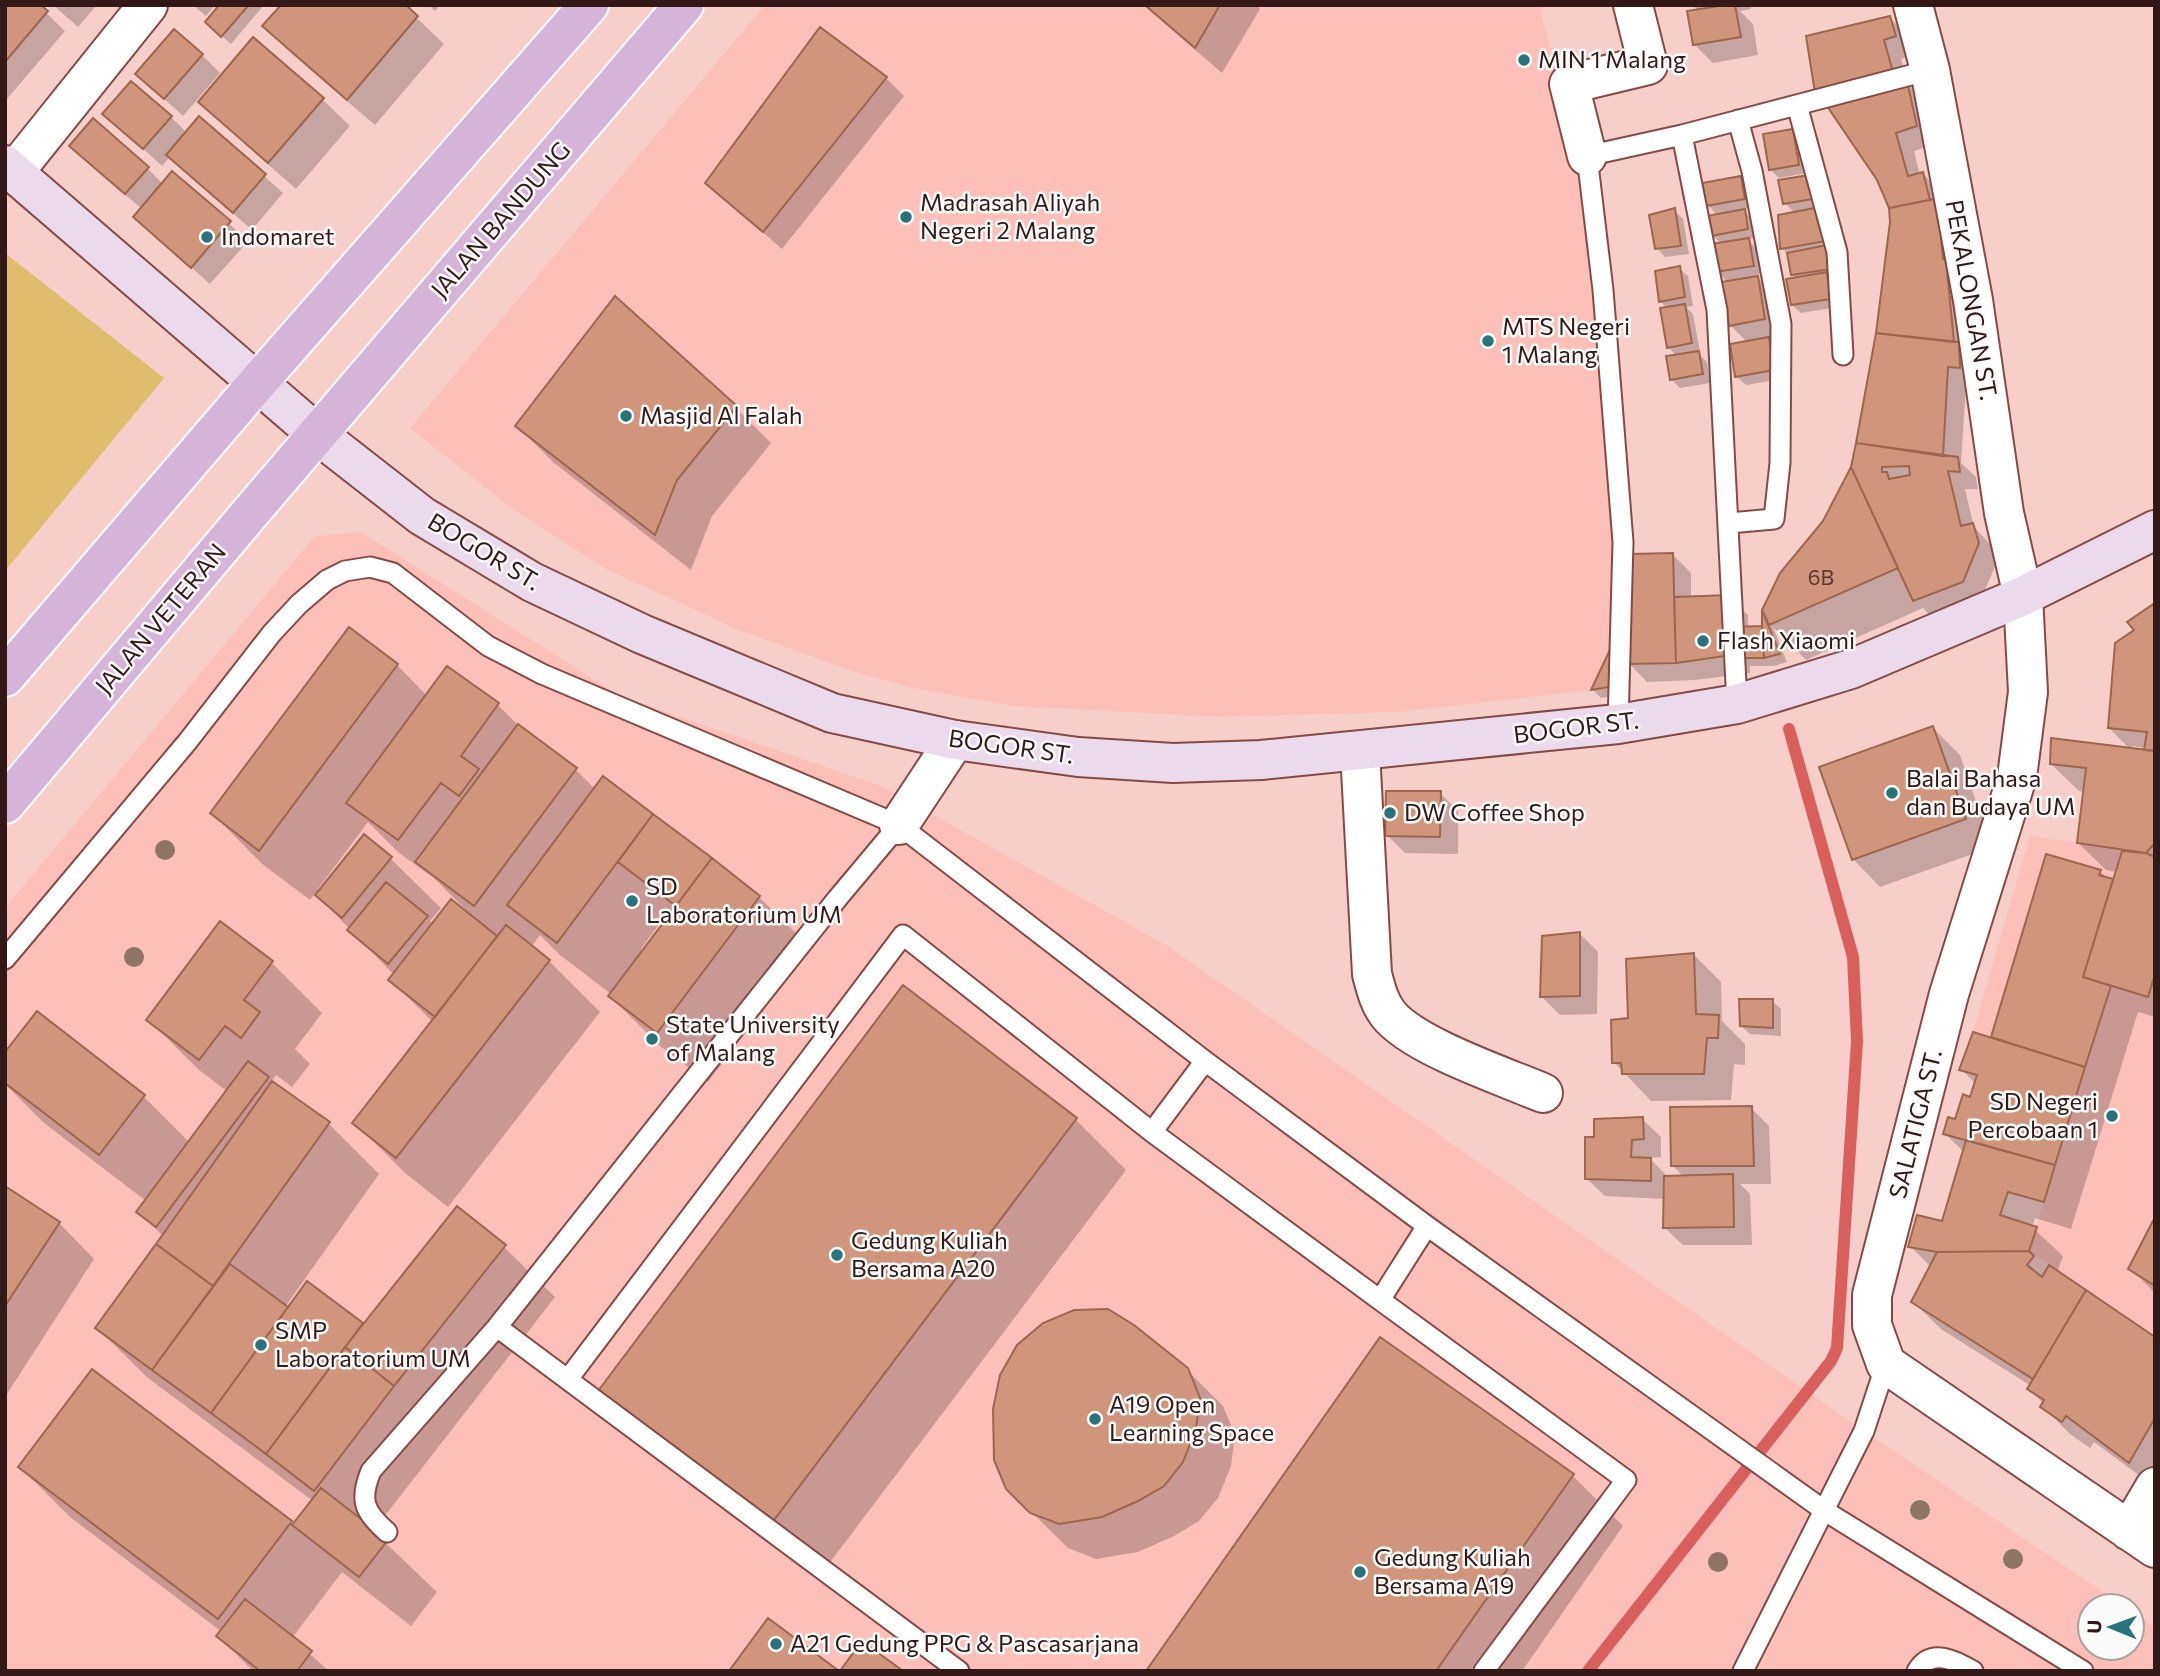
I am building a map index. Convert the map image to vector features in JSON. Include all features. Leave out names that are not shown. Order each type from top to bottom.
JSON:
[{"type":"main road","points":[[5,677],[257,382],[589,5]]},
{"type":"main road","name":"JALAN BANDUNG","points":[[317,434],[684,5]]},
{"type":"main road","name":"BOGOR ST.","points":[[9,169],[317,434],[422,516],[544,588],[654,640],[832,713],[955,740],[1078,757],[1173,763],[1261,760],[1618,724],[1737,704],[1850,669],[2023,596],[2155,530]]},
{"type":"main road","name":"JALAN VETERAN","points":[[5,804],[317,434]]},
{"type":"street","points":[[9,169],[148,5]]},
{"type":"street","points":[[1587,156],[1569,84],[1648,65],[1633,5]]},
{"type":"street","name":"PEKALONGAN ST.","points":[[1913,5],[1930,70],[1973,300],[2004,513],[2023,596]]},
{"type":"street","name":"SALATIGA ST.","points":[[1886,1364],[1872,1325],[1872,1295],[1949,994],[2017,777],[2028,692],[2023,596]]},
{"type":"street","points":[[899,825],[955,740]]},
{"type":"street","points":[[1360,751],[1372,974],[1379,1001],[1404,1031],[1432,1046],[1543,1093]]},
{"type":"street","points":[[1886,1364],[2142,1540],[2155,1487]]},
{"type":"lane","points":[[1618,724],[1623,542],[1603,290],[1587,156],[1682,135],[1930,70]]},
{"type":"lane","points":[[1797,105],[1837,252],[1843,355]]},
{"type":"lane","points":[[1729,523],[1774,519],[1780,464],[1781,324],[1752,171],[1738,120]]},
{"type":"lane","points":[[1682,135],[1717,310],[1737,704]]},
{"type":"lane","points":[[5,960],[180,751],[272,633],[299,604],[327,580],[345,571],[370,567],[393,573],[488,646],[542,674],[899,825],[1205,1061],[1427,1226],[1825,1511],[2083,1671]]},
{"type":"lane","points":[[387,1532],[370,1517],[366,1503],[365,1487],[371,1471],[497,1327],[836,899],[899,825]]},
{"type":"lane","points":[[568,1379],[903,935],[1152,1132],[1626,1479],[1484,1671]]},
{"type":"lane","points":[[1152,1132],[1205,1061]]},
{"type":"lane","points":[[1380,1300],[1427,1226]]},
{"type":"lane","points":[[497,1327],[959,1671]]},
{"type":"lane","points":[[1743,1671],[1864,1431],[1886,1364]]},
{"type":"lane","points":[[1917,1671],[1921,1664],[1949,1657],[1973,1671]]},
{"type":"shaded area","name":"Madrasah Aliyah Negeri 2 Malang","points":[[765,5],[1539,5],[1567,115],[1592,266],[1616,538],[1616,637],[1591,690],[1398,712],[1220,717],[1013,706],[913,688],[849,670],[741,631],[606,569],[514,510],[410,428]]},
{"type":"shaded area","points":[[5,253],[164,378],[5,571]]},
{"type":"shaded area","name":"State University of Malang","points":[[361,532],[622,697],[884,787],[1169,947],[1864,1431],[2103,1592],[2076,1592],[2076,1662],[2146,1662],[2146,1621],[2155,1627],[2155,1671],[5,1671],[5,908],[315,536]]},
{"type":"shaded area","name":"SD Negeri Percobaan 1","points":[[2030,836],[2146,853],[2155,843],[2155,1337],[2029,1251],[2084,1067],[1973,1032]]},
{"type":"building","points":[[8,5],[41,5],[48,11],[5,62],[5,8]]},
{"type":"building","points":[[219,5],[249,5],[221,37],[205,22]]},
{"type":"building","points":[[281,5],[406,5],[418,16],[347,100],[262,26]]},
{"type":"building","points":[[1145,5],[1220,5],[1195,48]]},
{"type":"building","points":[[1735,5],[1741,37],[1693,45],[1687,11]]},
{"type":"building","points":[[1890,16],[1896,36],[1884,40],[1893,72],[1815,93],[1806,36]]},
{"type":"building","points":[[820,27],[887,77],[763,232],[705,183]]},
{"type":"building","points":[[174,29],[203,54],[164,99],[135,74]]},
{"type":"building","points":[[253,37],[324,98],[268,163],[198,102]]},
{"type":"building","points":[[131,81],[172,116],[143,149],[102,114]]},
{"type":"building","points":[[1907,81],[1917,126],[1896,133],[1908,176],[1923,172],[1930,200],[1889,208],[1877,180],[1825,103]]},
{"type":"building","points":[[199,116],[266,174],[233,213],[166,155]]},
{"type":"building","points":[[93,118],[149,167],[125,194],[69,146]]},
{"type":"building","points":[[1793,129],[1799,165],[1769,170],[1763,134]]},
{"type":"building","points":[[172,171],[231,221],[191,268],[133,217]]},
{"type":"building","points":[[1809,175],[1813,199],[1783,204],[1778,180]]},
{"type":"building","points":[[1741,176],[1745,199],[1706,206],[1702,183]]},
{"type":"building","points":[[1939,198],[1944,237],[1941,237],[1943,259],[1946,260],[1954,342],[1876,333],[1890,222],[1889,208]]},
{"type":"building","points":[[1820,207],[1826,241],[1780,249],[1778,215]]},
{"type":"building","points":[[1675,208],[1681,246],[1655,249],[1649,215]]},
{"type":"building","points":[[1745,209],[1748,229],[1711,236],[1707,216]]},
{"type":"building","points":[[1749,238],[1754,266],[1715,272],[1711,244]]},
{"type":"building","points":[[1827,245],[1831,269],[1791,275],[1787,253]]},
{"type":"building","points":[[1680,266],[1685,297],[1659,302],[1655,271]]},
{"type":"building","points":[[1827,272],[1831,299],[1791,305],[1786,279]]},
{"type":"building","points":[[1758,276],[1765,319],[1729,326],[1721,282]]},
{"type":"building","name":"Masjid Al Falah","points":[[615,296],[737,406],[677,480],[655,535],[515,426]]},
{"type":"building","points":[[1685,304],[1692,343],[1667,348],[1660,308]]},
{"type":"building","points":[[1876,333],[1959,342],[1960,368],[1948,367],[1943,456],[1856,443]]},
{"type":"building","points":[[1769,337],[1774,370],[1735,377],[1730,344]]},
{"type":"building","points":[[1699,351],[1703,374],[1670,380],[1666,356]]},
{"type":"building","points":[[1856,443],[1958,457],[1960,472],[1948,471],[1961,526],[1973,523],[1979,543],[1963,582],[1913,601],[1851,467]],"holes":[[[1909,466],[1910,475],[1889,479],[1887,472],[1882,472],[1882,467]]]},
{"type":"building","points":[[1851,467],[1898,568],[1769,625],[1762,610],[1780,573],[1823,521]]},
{"type":"building","points":[[1673,553],[1676,663],[1627,664],[1629,554]]},
{"type":"building","name":"Flash Xiaomi","points":[[1730,595],[1732,655],[1676,663],[1674,597]]},
{"type":"building","points":[[2155,603],[2155,751],[2144,750],[2147,732],[2108,728],[2115,643],[2134,630],[2127,622]]},
{"type":"building","points":[[1762,610],[1780,654],[1764,658],[1762,626]]},
{"type":"building","points":[[1762,626],[1764,658],[1732,658],[1732,627]]},
{"type":"building","points":[[349,627],[398,664],[259,851],[210,813]]},
{"type":"building","points":[[1616,637],[1615,686],[1591,690]]},
{"type":"building","points":[[447,666],[499,703],[461,756],[479,769],[459,796],[441,783],[398,840],[346,803]]},
{"type":"building","points":[[518,724],[577,768],[474,906],[415,862]]},
{"type":"building","name":"Balai Bahasa dan Budaya UM","points":[[1933,726],[1966,819],[1852,860],[1819,767]]},
{"type":"building","points":[[2051,738],[2155,751],[2155,843],[2146,853],[2077,843],[2086,768],[2050,764]]},
{"type":"building","points":[[603,776],[653,814],[557,943],[507,905]]},
{"type":"building","points":[[1386,791],[1441,791],[1440,837],[1385,836]]},
{"type":"building","points":[[653,814],[712,858],[676,906],[618,862]]},
{"type":"building","points":[[364,834],[392,857],[342,918],[315,895]]},
{"type":"building","points":[[2122,851],[2146,853],[2155,857],[2155,974],[2148,997],[2083,977]]},
{"type":"building","points":[[2046,854],[2101,870],[2099,875],[2113,879],[2083,977],[2111,986],[2085,1067],[1991,1037]]},
{"type":"building","points":[[712,858],[760,896],[657,1033],[608,996]]},
{"type":"building","points":[[386,882],[428,916],[388,964],[347,930]]},
{"type":"building","points":[[451,899],[497,936],[435,1017],[388,980]]},
{"type":"building","points":[[220,921],[273,961],[244,1000],[260,1012],[241,1038],[225,1026],[199,1060],[146,1020]]},
{"type":"building","points":[[506,925],[550,960],[396,1158],[352,1123]]},
{"type":"building","points":[[1580,932],[1580,996],[1540,997],[1542,936]]},
{"type":"building","points":[[1694,953],[1696,1014],[1719,1015],[1718,1038],[1707,1038],[1704,1074],[1622,1074],[1621,1063],[1612,1063],[1611,1020],[1628,1018],[1626,959]]},
{"type":"building","name":"Gedung Kuliah Bersama A20","points":[[903,985],[1077,1118],[771,1524],[598,1391]]},
{"type":"building","points":[[1739,999],[1773,999],[1773,1028],[1740,1026]]},
{"type":"building","points":[[37,1011],[145,1095],[99,1155],[5,1083],[5,1052]]},
{"type":"building","points":[[1973,1032],[2085,1067],[2055,1165],[1943,1134],[1948,1117],[1955,1119],[1963,1094],[1970,1097],[1977,1075],[1959,1070]]},
{"type":"building","points":[[248,1061],[269,1077],[156,1227],[136,1212]]},
{"type":"building","points":[[272,1081],[330,1122],[213,1286],[156,1244]]},
{"type":"building","points":[[1752,1106],[1754,1166],[1671,1166],[1670,1107]]},
{"type":"building","points":[[1643,1117],[1644,1139],[1632,1140],[1631,1157],[1651,1158],[1651,1181],[1585,1179],[1585,1137],[1594,1137],[1594,1119]]},
{"type":"building","points":[[1966,1140],[2055,1165],[2044,1202],[2008,1192],[2000,1215],[2037,1227],[2029,1251],[1937,1252],[1908,1247],[1917,1215],[1942,1221]]},
{"type":"building","points":[[1733,1174],[1734,1227],[1663,1228],[1664,1176]]},
{"type":"building","points":[[5,1186],[60,1222],[5,1306]]},
{"type":"building","points":[[457,1206],[506,1245],[394,1386],[345,1347]]},
{"type":"building","points":[[2155,1217],[2155,1286],[2128,1269]]},
{"type":"building","points":[[156,1244],[213,1286],[152,1370],[95,1328]]},
{"type":"building","points":[[2029,1251],[2034,1256],[2027,1265],[2042,1277],[2049,1265],[2086,1290],[2033,1379],[1911,1302],[1937,1252]]},
{"type":"building","points":[[230,1264],[288,1307],[211,1413],[152,1370]]},
{"type":"building","points":[[307,1281],[363,1323],[266,1454],[211,1413]]},
{"type":"building","points":[[2086,1290],[2155,1337],[2155,1418],[2129,1463],[2066,1416],[2062,1422],[2040,1407],[2044,1400],[2027,1389]]},
{"type":"building","name":"A19 Open Learning Space","points":[[1108,1309],[1134,1325],[1188,1368],[1200,1398],[1196,1429],[1183,1462],[1164,1486],[1102,1517],[1059,1524],[1030,1513],[1006,1489],[994,1460],[993,1409],[1000,1375],[1017,1345],[1043,1323],[1074,1310]]},
{"type":"building","name":"Gedung Kuliah Bersama A19","points":[[1380,1337],[1574,1474],[1436,1671],[1146,1671]]},
{"type":"building","points":[[345,1347],[394,1386],[314,1491],[266,1454]]},
{"type":"building","points":[[92,1369],[292,1521],[218,1619],[18,1467]]},
{"type":"building","points":[[321,1488],[388,1540],[359,1577],[292,1525]]},
{"type":"building","points":[[245,1599],[312,1651],[297,1671],[260,1671],[216,1636]]},
{"type":"building","name":"A21 Gedung PPG & Pascasarjana","points":[[768,1618],[839,1671],[729,1671]]},
{"type":"building","name":"A21 Gedung PPG & Pascasarjana","points":[[862,1641],[903,1671],[840,1671]]},
{"type":"waterway","points":[[1588,1671],[1831,1361],[1837,1348],[1857,1041],[1853,957],[1789,729]]},
{"type":"place","name":"MIN 1 Malang","points":[[1524,60]]},
{"type":"place","name":"Madrasah Aliyah Negeri 2 Malang","points":[[906,217]]},
{"type":"place","name":"Indomaret","points":[[207,237]]},
{"type":"place","name":"MTS Negeri 1 Malang","points":[[1488,341]]},
{"type":"place","name":"Masjid Al Falah","points":[[626,416]]},
{"type":"place","name":"Flash Xiaomi","points":[[1703,641]]},
{"type":"place","name":"Balai Bahasa dan Budaya UM","points":[[1892,793]]},
{"type":"place","name":"DW Coffee Shop","points":[[1390,813]]},
{"type":"place","name":"SD Laboratorium UM","points":[[632,901]]},
{"type":"place","name":"State University of Malang","points":[[652,1039]]},
{"type":"place","name":"SD Negeri Percobaan 1","points":[[2112,1116]]},
{"type":"place","name":"Gedung Kuliah Bersama A20","points":[[837,1255]]},
{"type":"place","name":"SMP Laboratorium UM","points":[[261,1345]]},
{"type":"place","name":"A19 Open Learning Space","points":[[1095,1419]]},
{"type":"place","name":"Gedung Kuliah Bersama A19","points":[[1360,1572]]},
{"type":"place","name":"A21 Gedung PPG & Pascasarjana","points":[[776,1644]]}]
